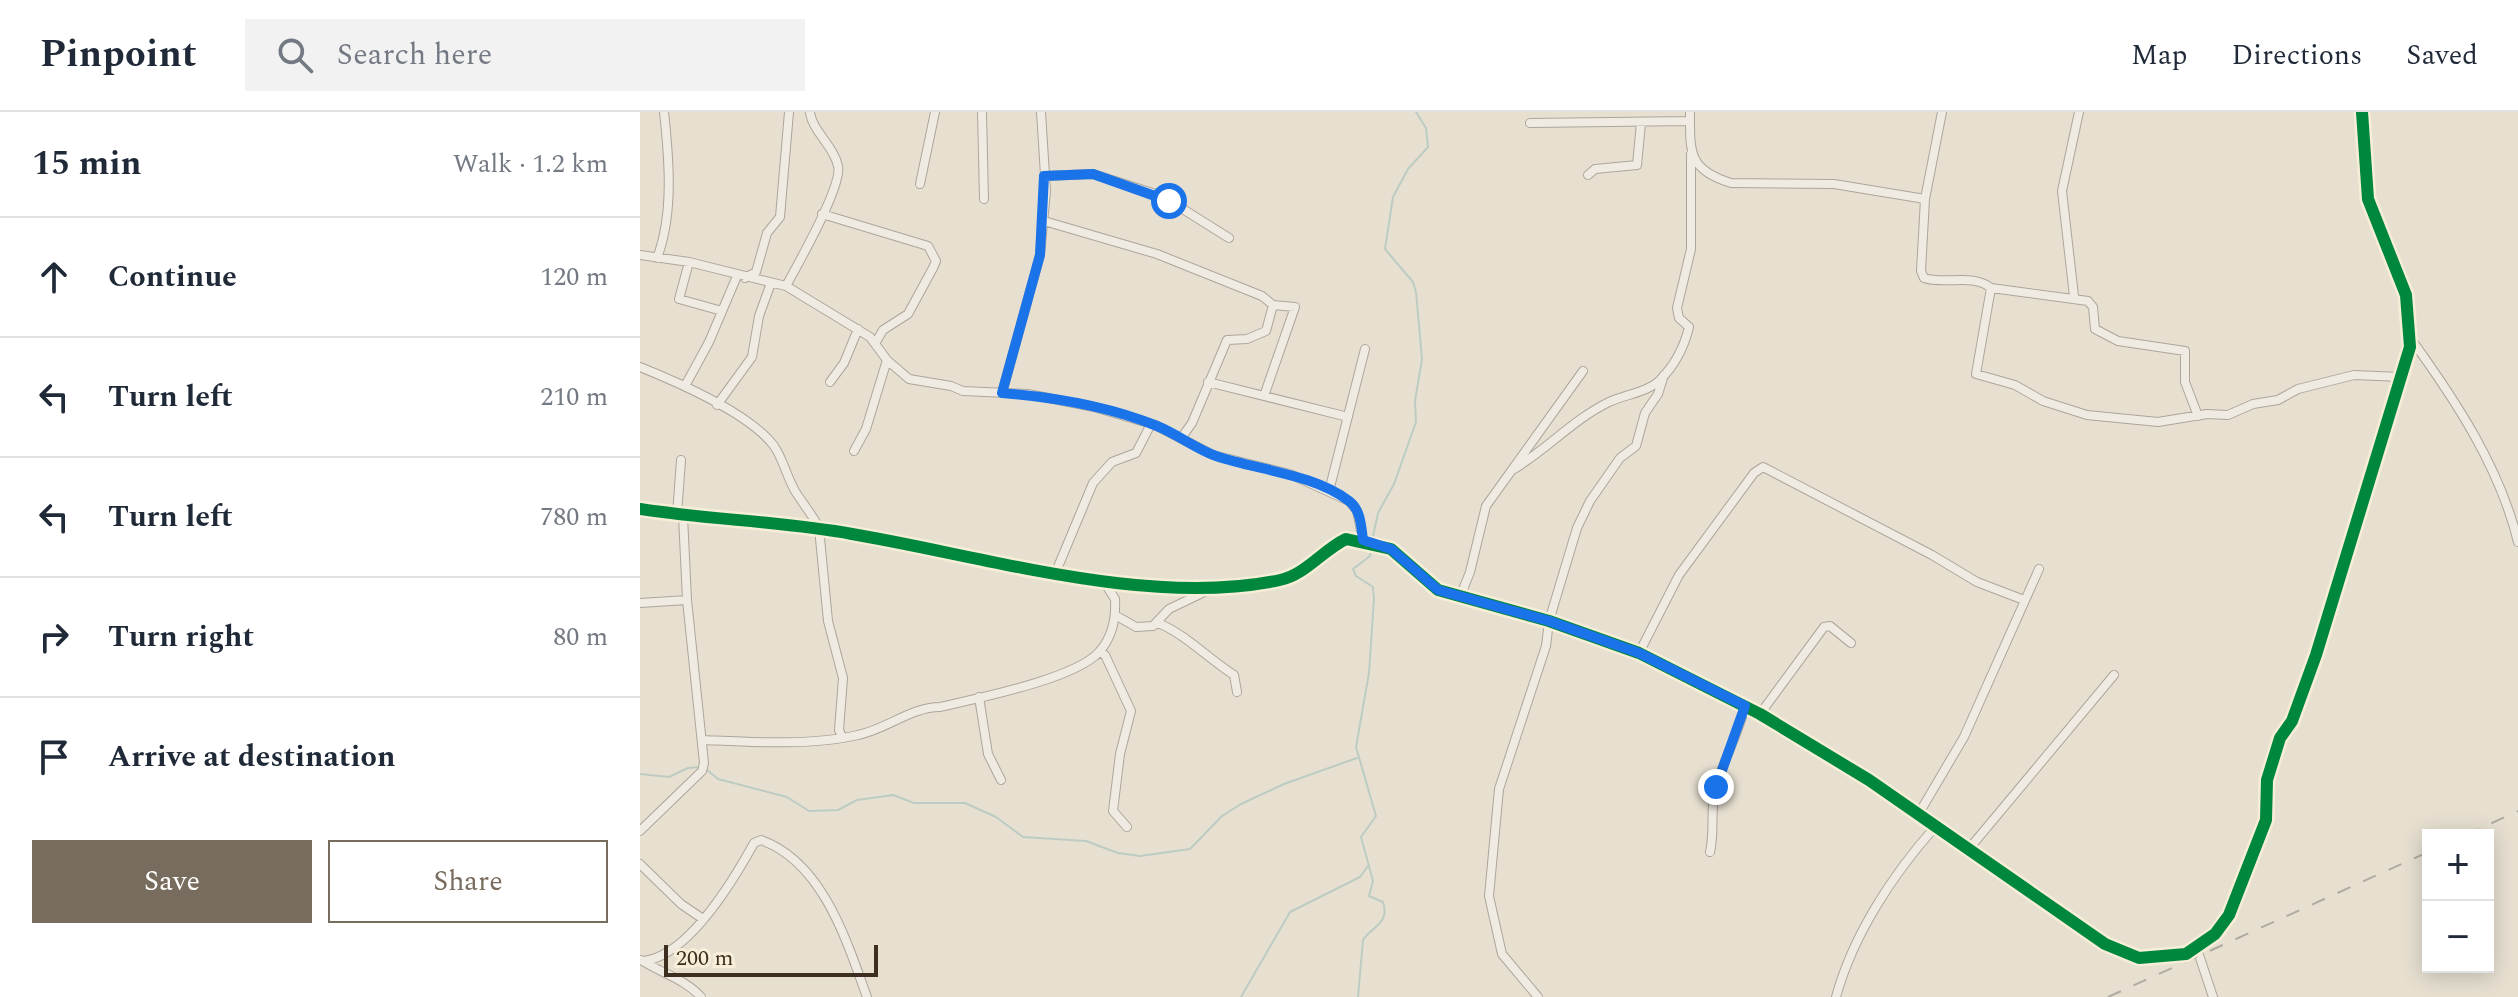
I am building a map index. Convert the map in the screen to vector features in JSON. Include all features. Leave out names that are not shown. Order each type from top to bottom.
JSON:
[{"type":"street","points":[[657,258],[664,241],[668,187],[664,112]]},
{"type":"street","points":[[685,386],[740,277],[756,272],[767,233],[780,217],[789,112]]},
{"type":"street","points":[[786,286],[835,190],[840,169],[824,135],[811,122],[810,112]]},
{"type":"street","points":[[920,184],[935,112]]},
{"type":"street","points":[[982,112],[984,199]]},
{"type":"street","points":[[1002,393],[1040,255],[1044,221],[1041,112]]},
{"type":"street","points":[[1942,112],[1921,233],[1924,278],[1961,279],[1991,288],[2074,296],[2088,301],[2093,307],[2095,329],[2106,337],[2185,351],[2185,382],[2198,416]]},
{"type":"street","points":[[2074,296],[2062,191],[2079,112]]},
{"type":"street","points":[[640,509],[680,516],[819,528],[1104,582],[1218,586],[1282,580],[1302,571],[1346,539],[1370,542],[1391,549],[1438,590],[1549,621],[1639,653],[1760,714],[1869,780],[2073,924],[2123,953],[2154,958],[2197,949],[2229,915],[2266,820],[2267,780],[2316,655],[2411,339],[2406,295],[2368,199],[2362,112]]},
{"type":"street","points":[[1514,469],[1547,449],[1565,431],[1607,403],[1657,384],[1685,344],[1689,327],[1679,318],[1677,308],[1691,249],[1690,116],[1641,123],[1568,120],[1530,123]]},
{"type":"street","points":[[1588,175],[1595,169],[1637,165],[1641,123]]},
{"type":"street","points":[[1691,154],[1700,169],[1731,183],[1834,184],[1925,199]]},
{"type":"street","points":[[1044,176],[1093,174],[1162,196],[1229,238]]},
{"type":"street","points":[[822,214],[928,246],[934,253],[933,268],[908,314],[883,330],[876,342]]},
{"type":"street","points":[[1044,221],[1157,254],[1187,269],[1262,296],[1273,305],[1295,307],[1264,396]]},
{"type":"street","points":[[640,255],[689,262],[786,286],[876,342],[887,360],[909,379],[963,391],[1048,398],[1151,424],[1213,455],[1290,474],[1349,501],[1357,511],[1370,542]]},
{"type":"street","points":[[689,262],[679,299],[722,311]]},
{"type":"street","points":[[717,405],[752,357],[759,316],[771,283]]},
{"type":"street","points":[[1991,288],[1976,374],[2015,385],[2043,401],[2098,417],[2158,422],[2228,415],[2253,404],[2278,400],[2298,389],[2354,375],[2401,377]]},
{"type":"street","points":[[1182,437],[1227,340],[1247,339],[1266,331],[1273,305]]},
{"type":"street","points":[[830,382],[844,363],[858,329]]},
{"type":"street","points":[[2411,339],[2452,400],[2503,490],[2518,542]]},
{"type":"street","points":[[1329,491],[1365,349]]},
{"type":"street","points":[[854,451],[866,429],[887,360]]},
{"type":"street","points":[[640,367],[685,386],[743,419],[774,446],[795,491],[819,528],[828,621],[843,678],[839,730],[842,737]]},
{"type":"street","points":[[1460,597],[1470,572],[1486,506],[1583,371]]},
{"type":"street","points":[[1538,997],[1502,954],[1489,896],[1499,789],[1546,646],[1549,621],[1577,528],[1590,501],[1620,458],[1636,446],[1645,413],[1658,394],[1664,375]]},
{"type":"street","points":[[1208,382],[1348,417]]},
{"type":"street","points":[[1055,574],[1093,483],[1112,462],[1136,453],[1151,424]]},
{"type":"street","points":[[640,831],[702,771],[702,740],[680,516],[681,460]]},
{"type":"street","points":[[1639,653],[1679,575],[1754,473],[1763,467],[1932,555],[1977,582],[2024,600]]},
{"type":"street","points":[[1918,815],[1964,737],[2039,569]]},
{"type":"street","points":[[702,740],[746,742],[860,735],[923,707],[979,697],[1061,674],[1099,652],[1109,637],[1115,615],[1115,599],[1104,582]]},
{"type":"street","points":[[1158,623],[1169,609],[1218,586]]},
{"type":"street","points":[[640,603],[687,600]]},
{"type":"street","points":[[1115,615],[1136,627],[1158,623],[1180,632],[1201,654],[1234,675],[1237,692]]},
{"type":"street","points":[[1760,714],[1824,627],[1830,626],[1851,643]]},
{"type":"street","points":[[1099,652],[1105,655],[1131,711],[1120,754],[1113,811],[1127,827]]},
{"type":"street","points":[[1968,850],[2114,675]]},
{"type":"street","points":[[979,697],[988,754],[1001,780]]},
{"type":"street","points":[[1710,852],[1716,828],[1712,815],[1716,787],[1745,706]]},
{"type":"street","points":[[1836,997],[1853,954],[1891,883],[1935,827]]},
{"type":"street","points":[[642,960],[668,955],[703,919],[754,843],[767,842],[795,863],[830,908],[867,997]]},
{"type":"street","points":[[640,864],[681,904],[703,919]]},
{"type":"street","points":[[2197,949],[2213,997]]},
{"type":"street","points":[[642,960],[655,971],[682,980],[701,997]]},
{"type":"waterway","points":[[1372,541],[1378,513],[1394,484],[1416,422],[1415,401],[1422,359],[1416,292],[1413,282],[1385,249],[1393,197],[1408,169],[1428,147],[1426,128],[1416,112]]},
{"type":"waterway","points":[[1358,997],[1363,940],[1382,920],[1385,909],[1383,902],[1369,896],[1373,881],[1361,837],[1376,816],[1356,747],[1369,673],[1374,599],[1373,587],[1356,576],[1353,569],[1370,556],[1372,547]]},
{"type":"waterway","points":[[706,769],[718,779],[787,797],[809,811],[838,810],[857,800],[893,795],[914,803],[965,803],[996,817],[1023,837],[1086,841],[1118,853],[1140,856],[1190,849],[1222,816],[1241,804],[1284,784],[1357,758]]},
{"type":"waterway","points":[[640,774],[669,777],[688,768],[700,767]]},
{"type":"waterway","points":[[1241,997],[1290,912],[1360,877],[1368,866]]},
{"type":"railway","points":[[2479,829],[2518,811]]},
{"type":"railway","points":[[2108,997],[2422,855]]},
{"type":"cycle path","points":[[640,509],[826,530],[1066,576],[1176,588],[1229,587],[1280,580],[1298,573],[1346,539],[1391,549],[1438,590],[1549,621],[1639,653],[1760,714],[1869,780],[2105,944],[2139,958],[2186,954],[2215,934],[2229,915],[2266,820],[2267,780],[2280,738],[2292,721],[2316,655],[2410,347],[2406,295],[2368,199],[2362,112]]},
{"type":"route","points":[[1169,201],[1093,174],[1044,176],[1046,191],[1040,255],[1002,393],[1028,394],[1094,407],[1155,425],[1213,455],[1290,474],[1349,501],[1357,511],[1363,540],[1391,549],[1438,590],[1549,621],[1639,653],[1745,706],[1716,787]]}]
